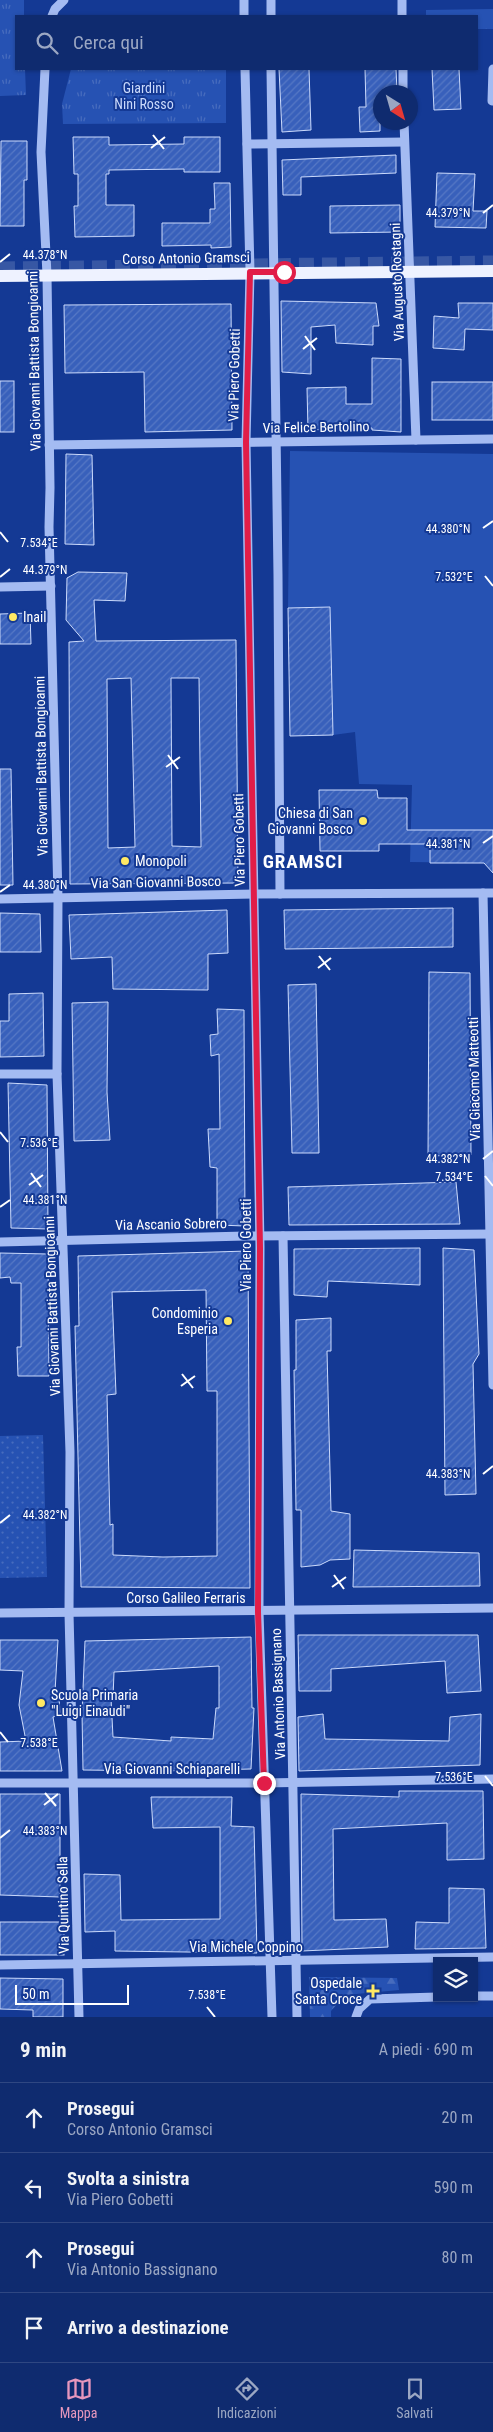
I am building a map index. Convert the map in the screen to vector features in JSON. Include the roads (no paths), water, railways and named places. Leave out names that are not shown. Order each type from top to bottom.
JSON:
[{"type":"main road","name":"Corso Antonio Gramsci","points":[[0,276],[493,271]]},
{"type":"street","points":[[52,15],[55,9],[64,0]]},
{"type":"street","points":[[244,0],[244,15]]},
{"type":"street","points":[[271,0],[271,15]]},
{"type":"street","points":[[402,0],[402,15]]},
{"type":"street","points":[[492,100],[493,68]]},
{"type":"street","name":"Via Giovanni Battista Bongioanni","points":[[45,70],[41,152],[47,276],[58,898],[57,1074],[70,1452],[69,1613]]},
{"type":"street","name":"Via Piero Gobetti","points":[[245,70],[250,272],[246,442],[260,1236],[258,1612]]},
{"type":"street","points":[[271,70],[277,442],[280,894]]},
{"type":"street","points":[[403,70],[404,85]]},
{"type":"street","name":"Via Augusto Rostagni","points":[[404,130],[411,271],[416,440]]},
{"type":"street","points":[[247,144],[404,142]]},
{"type":"street","name":"Via Felice Bertolino","points":[[49,445],[493,439]]},
{"type":"street","points":[[0,587],[51,586]]},
{"type":"street","name":"Via San Giovanni Bosco","points":[[0,899],[254,894],[488,893]]},
{"type":"street","name":"Via Giacomo Matteotti","points":[[488,893],[493,1385]]},
{"type":"street","points":[[0,1074],[57,1074]]},
{"type":"street","name":"Via Ascanio Sobrero","points":[[0,1242],[260,1236],[492,1234]]},
{"type":"street","points":[[283,1236],[289,1611]]},
{"type":"street","name":"Corso Galileo Ferraris","points":[[0,1612],[258,1612],[493,1608]]},
{"type":"street","name":"Via Antonio Bassignano","points":[[289,1611],[294,1782],[297,2017]]},
{"type":"street","name":"Via Antonio Bassignano","points":[[258,1612],[272,2017]]},
{"type":"street","name":"Via Quintino Sella","points":[[69,1613],[78,2017]]},
{"type":"street","name":"Via Giovanni Schiaparelli","points":[[0,1783],[264,1783],[493,1779]]},
{"type":"street","name":"Via Michele Coppino","points":[[0,1965],[78,1962],[295,1961],[493,1957]]},
{"type":"street","points":[[478,1996],[493,1996]]},
{"type":"street","points":[[356,2017],[359,2009],[370,1999],[433,1997]]},
{"type":"tunnel","points":[[0,269],[493,263]]},
{"type":"place","name":"Inail","points":[[13,617]]},
{"type":"place","name":"Chiesa di San Giovanni Bosco","points":[[363,821]]},
{"type":"place","name":"Monopoli","points":[[125,861]]},
{"type":"place","name":"Condominio Esperia","points":[[228,1321]]},
{"type":"place","name":"Scuola Primaria \"Luigi Einaudi\"","points":[[41,1703]]},
{"type":"place","name":"Ospedale Santa Croce","points":[[373,1991]]},
{"type":"district","name":"GRAMSCI","points":[[303,861]]},
{"type":"park label","name":"Giardini Nini Rosso","points":[[144,96]]}]
